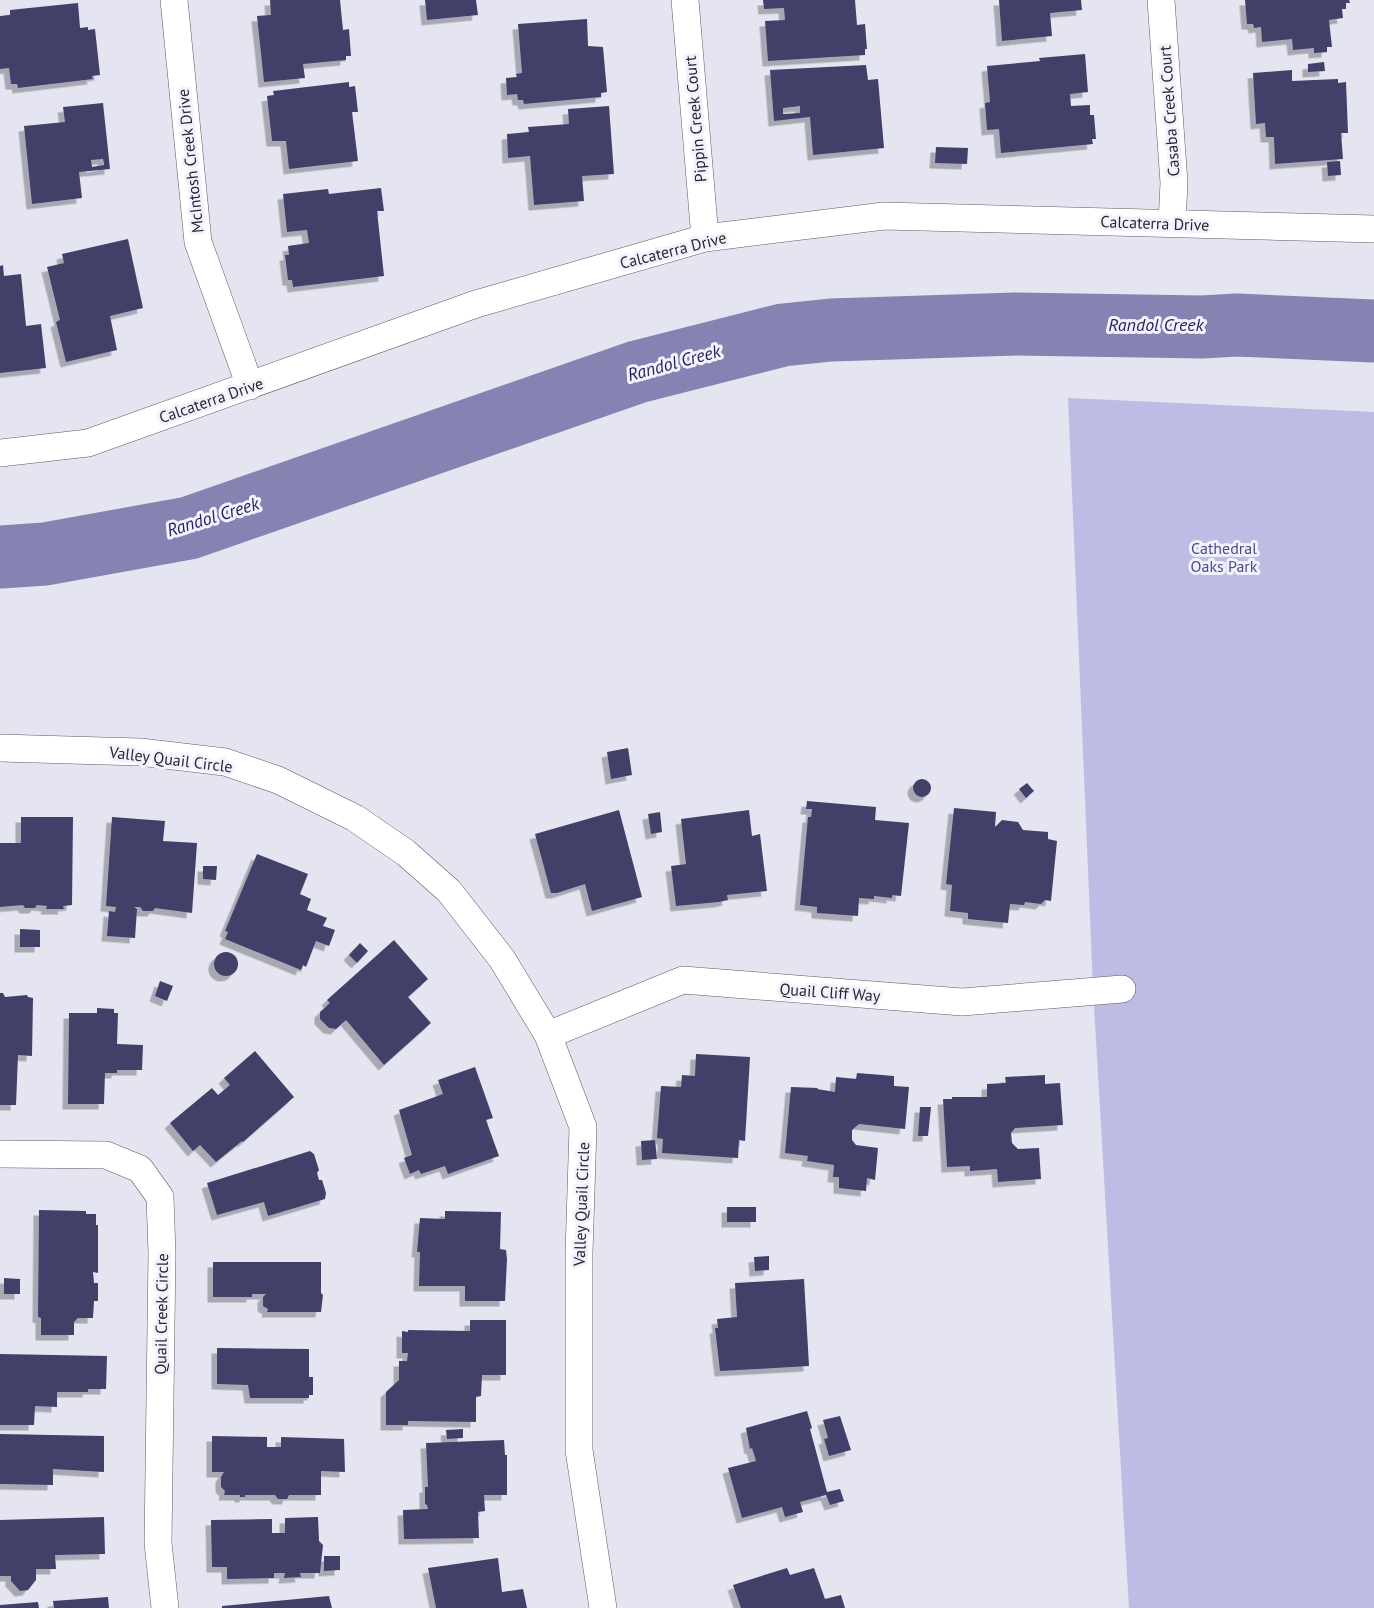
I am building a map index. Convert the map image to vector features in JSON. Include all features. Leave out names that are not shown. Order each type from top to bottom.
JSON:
[{"type":"street","name":"McIntosh Creek Drive","points":[[174,0],[198,242],[250,386]]},
{"type":"street","name":"Pippin Creek Court","points":[[685,0],[705,238]]},
{"type":"street","name":"Casaba Creek Court","points":[[1161,0],[1174,183],[1172,223]]},
{"type":"street","name":"Calcaterra Drive","points":[[0,453],[88,443],[476,304],[705,238],[884,216],[1374,229]]},
{"type":"street","name":"Valley Quail Circle","points":[[0,748],[140,752],[225,762],[278,780],[355,818],[406,853],[449,891],[502,959],[548,1035],[583,1128],[579,1253],[579,1449],[603,1608]]},
{"type":"street","name":"Quail Cliff Way","points":[[548,1035],[683,980],[962,1002],[1122,989]]},
{"type":"street","name":"Quail Creek Circle","points":[[0,1154],[106,1155],[140,1169],[160,1197],[162,1253],[158,1544],[165,1608]]},
{"type":"green space","name":"Cathedral Oaks Park","points":[[1068,398],[1374,412],[1374,1608],[1129,1608],[1093,988]]},
{"type":"building","points":[[270,0],[340,0],[343,30],[349,29],[351,56],[346,56],[346,60],[303,64],[305,78],[264,82],[257,16],[271,15]]},
{"type":"building","points":[[425,0],[476,0],[478,15],[427,20]]},
{"type":"building","points":[[763,0],[855,0],[857,25],[865,24],[867,49],[865,49],[865,55],[768,61],[765,21],[785,20],[784,8],[764,9]]},
{"type":"building","points":[[999,0],[1081,0],[1082,10],[1050,13],[1052,36],[1002,41]]},
{"type":"building","points":[[1245,0],[1349,0],[1350,3],[1346,3],[1346,9],[1342,9],[1343,18],[1329,20],[1332,47],[1327,47],[1327,52],[1314,53],[1314,48],[1293,50],[1292,39],[1262,42],[1261,27],[1254,28],[1253,24],[1247,24]]},
{"type":"building","points":[[78,3],[80,28],[95,29],[100,75],[92,76],[93,79],[18,88],[17,84],[11,84],[9,68],[0,69],[0,16],[10,15],[10,10]]},
{"type":"building","points":[[587,19],[588,46],[603,47],[607,92],[601,93],[601,97],[524,104],[523,100],[518,100],[517,94],[507,95],[506,78],[517,77],[516,74],[522,73],[518,24]]},
{"type":"building","points":[[1085,54],[1088,92],[1070,94],[1071,106],[1090,105],[1090,115],[1094,115],[1096,139],[1092,139],[1093,144],[1001,153],[999,129],[987,130],[985,103],[990,102],[987,66]]},
{"type":"building","points":[[1324,62],[1325,71],[1308,72],[1308,64]]},
{"type":"building","points":[[866,65],[868,80],[878,79],[884,148],[813,155],[810,117],[774,121],[770,70]],"holes":[[[800,106],[800,113],[783,114],[783,108]]]},
{"type":"building","points":[[1292,70],[1292,81],[1338,79],[1338,83],[1346,82],[1348,133],[1341,133],[1343,159],[1275,164],[1274,137],[1266,137],[1265,123],[1256,124],[1253,73]]},
{"type":"building","points":[[349,82],[349,87],[355,86],[358,112],[352,112],[358,161],[289,169],[286,141],[272,141],[267,96],[274,95],[273,91]]},
{"type":"building","points":[[103,103],[110,169],[79,172],[82,198],[32,204],[24,126],[65,122],[63,107]],"holes":[[[103,159],[104,165],[92,167],[91,160]]]},
{"type":"building","points":[[609,106],[614,174],[582,176],[584,201],[534,205],[530,156],[508,158],[507,134],[529,132],[528,127],[569,124],[568,109]]},
{"type":"building","points":[[936,147],[968,148],[967,164],[935,163]]},
{"type":"building","points":[[1340,161],[1341,175],[1328,176],[1327,162]]},
{"type":"building","points":[[381,188],[384,211],[377,211],[384,276],[293,287],[292,280],[288,280],[285,255],[289,255],[288,246],[309,243],[307,230],[287,232],[283,194],[328,189],[329,194]]},
{"type":"building","points":[[128,239],[143,308],[110,316],[117,350],[66,362],[56,322],[60,320],[47,267],[64,263],[62,254]]},
{"type":"building","points":[[3,265],[4,276],[21,274],[26,326],[41,324],[46,368],[0,373],[0,266]]},
{"type":"building","points":[[628,748],[632,775],[611,779],[607,752]]},
{"type":"building","points":[[918,779],[926,779],[931,784],[929,795],[918,797],[913,792],[913,784]]},
{"type":"building","points":[[1027,783],[1034,791],[1026,798],[1019,789]]},
{"type":"building","points":[[807,801],[876,807],[875,820],[909,823],[901,896],[859,898],[858,916],[817,913],[817,907],[800,905],[808,817],[811,817],[812,809],[806,809]]},
{"type":"building","points":[[954,808],[996,812],[995,827],[1002,820],[1018,822],[1023,830],[1048,832],[1048,839],[1057,841],[1051,901],[1045,900],[1041,904],[1025,902],[1024,905],[1010,904],[1008,923],[968,919],[968,913],[950,911],[952,885],[946,884]]},
{"type":"building","points":[[619,810],[642,897],[592,911],[585,884],[551,893],[535,834]]},
{"type":"building","points":[[749,810],[752,836],[760,834],[767,891],[727,895],[728,900],[719,902],[676,906],[671,866],[686,864],[681,819]]},
{"type":"building","points":[[660,812],[662,832],[651,834],[648,814]]},
{"type":"building","points":[[21,817],[73,817],[72,905],[63,906],[64,909],[46,909],[47,906],[37,905],[35,908],[25,908],[23,905],[0,907],[0,843],[21,843]]},
{"type":"building","points":[[112,817],[165,821],[163,841],[197,843],[192,913],[155,908],[153,911],[143,911],[140,907],[134,907],[137,909],[135,938],[107,936],[109,911],[115,912],[116,907],[106,906]]},
{"type":"building","points":[[257,854],[308,874],[300,894],[311,899],[307,910],[327,918],[323,926],[335,930],[329,946],[316,941],[306,967],[303,965],[301,970],[225,939],[228,932],[225,931]]},
{"type":"building","points":[[203,866],[217,866],[216,880],[203,879]]},
{"type":"building","points":[[20,929],[40,930],[40,947],[20,947]]},
{"type":"building","points":[[394,940],[428,979],[408,997],[431,1023],[384,1065],[346,1020],[336,1029],[329,1028],[320,1019],[320,1012],[330,1003],[327,1000]]},
{"type":"building","points":[[360,943],[368,951],[357,963],[349,955]]},
{"type":"building","points":[[226,952],[235,955],[238,964],[235,973],[226,976],[217,973],[214,964],[217,955]]},
{"type":"building","points":[[160,981],[173,986],[167,1001],[155,996]]},
{"type":"building","points":[[0,993],[3,993],[5,997],[27,995],[33,998],[32,1056],[18,1055],[16,1105],[0,1105]]},
{"type":"building","points":[[97,1008],[114,1009],[114,1013],[118,1013],[117,1044],[143,1045],[142,1070],[117,1070],[117,1073],[105,1073],[104,1104],[68,1104],[69,1013],[97,1013]]},
{"type":"building","points":[[255,1051],[294,1097],[243,1142],[216,1162],[200,1145],[193,1151],[170,1123],[212,1088],[218,1095],[230,1085],[224,1078]]},
{"type":"building","points":[[696,1054],[750,1057],[745,1141],[739,1140],[738,1158],[662,1153],[663,1139],[657,1138],[661,1086],[681,1087],[682,1075],[695,1076]]},
{"type":"building","points":[[475,1067],[493,1118],[486,1120],[499,1156],[448,1174],[445,1166],[421,1174],[419,1170],[410,1174],[404,1158],[412,1155],[399,1110],[443,1094],[438,1080]]},
{"type":"building","points":[[857,1073],[894,1076],[894,1086],[909,1087],[905,1129],[859,1124],[852,1130],[852,1140],[856,1145],[878,1148],[875,1180],[867,1178],[866,1191],[839,1188],[839,1177],[833,1177],[834,1165],[807,1161],[808,1156],[785,1153],[791,1087],[818,1088],[835,1092],[836,1077],[856,1079]]},
{"type":"building","points":[[1045,1075],[1045,1084],[1060,1083],[1063,1125],[1015,1128],[1011,1133],[1012,1143],[1018,1149],[1039,1148],[1041,1179],[998,1182],[997,1169],[970,1171],[970,1166],[947,1167],[943,1099],[987,1097],[987,1084],[1006,1083],[1005,1077]]},
{"type":"building","points":[[920,1107],[931,1107],[928,1136],[918,1136]]},
{"type":"building","points":[[655,1140],[657,1159],[642,1160],[641,1141]]},
{"type":"building","points":[[310,1151],[314,1154],[319,1170],[317,1173],[326,1193],[325,1199],[268,1216],[264,1202],[217,1215],[207,1183]]},
{"type":"building","points":[[727,1207],[756,1207],[756,1222],[727,1222]]},
{"type":"building","points":[[39,1210],[86,1211],[86,1214],[96,1214],[98,1273],[93,1272],[94,1283],[98,1283],[98,1301],[94,1301],[93,1318],[78,1318],[74,1322],[74,1335],[41,1335],[41,1318],[38,1317]]},
{"type":"building","points":[[445,1211],[501,1212],[500,1249],[506,1250],[507,1259],[505,1301],[465,1301],[465,1286],[419,1286],[420,1252],[417,1252],[420,1218],[445,1219]]},
{"type":"building","points":[[769,1256],[769,1270],[755,1271],[754,1257]]},
{"type":"building","points":[[213,1262],[321,1262],[321,1293],[323,1295],[321,1312],[267,1312],[268,1309],[263,1306],[263,1297],[266,1294],[252,1294],[252,1297],[213,1297]]},
{"type":"building","points":[[4,1278],[20,1279],[20,1294],[4,1294]]},
{"type":"building","points":[[804,1279],[809,1366],[720,1371],[715,1328],[718,1328],[717,1319],[737,1317],[735,1283]]},
{"type":"building","points":[[470,1320],[506,1320],[506,1375],[482,1375],[481,1396],[476,1397],[476,1422],[408,1421],[408,1425],[386,1425],[386,1392],[399,1380],[399,1361],[407,1361],[408,1353],[402,1353],[402,1331],[470,1331]]},
{"type":"building","points":[[217,1348],[309,1349],[309,1377],[313,1377],[313,1395],[309,1395],[309,1398],[250,1398],[248,1385],[217,1384]]},
{"type":"building","points":[[0,1354],[107,1356],[106,1389],[88,1389],[88,1392],[57,1392],[57,1407],[35,1406],[34,1425],[0,1425]]},
{"type":"building","points":[[807,1411],[827,1492],[840,1489],[844,1501],[830,1505],[826,1495],[800,1502],[803,1512],[785,1517],[782,1507],[742,1518],[728,1468],[756,1461],[752,1448],[750,1449],[746,1428]]},
{"type":"building","points":[[840,1416],[851,1450],[829,1456],[824,1439],[828,1438],[823,1420]]},
{"type":"building","points":[[463,1429],[463,1438],[447,1439],[446,1430]]},
{"type":"building","points":[[0,1434],[104,1436],[104,1472],[53,1469],[53,1485],[0,1484]]},
{"type":"building","points":[[212,1436],[267,1437],[267,1447],[281,1447],[281,1437],[344,1439],[345,1472],[321,1471],[321,1495],[289,1495],[287,1499],[278,1499],[275,1495],[240,1497],[240,1495],[224,1495],[221,1477],[224,1472],[212,1472]]},
{"type":"building","points":[[504,1440],[505,1455],[507,1455],[507,1495],[484,1495],[485,1511],[478,1512],[479,1538],[404,1539],[403,1510],[428,1509],[425,1504],[425,1487],[428,1487],[426,1443]]},
{"type":"building","points":[[104,1517],[105,1554],[55,1555],[56,1569],[36,1569],[36,1580],[28,1590],[20,1591],[11,1581],[11,1576],[0,1576],[0,1520]]},
{"type":"building","points":[[318,1517],[319,1541],[323,1545],[320,1573],[300,1573],[301,1577],[284,1578],[285,1573],[274,1573],[274,1578],[227,1579],[227,1567],[212,1567],[211,1520],[272,1519],[272,1533],[285,1533],[285,1518]]},
{"type":"building","points":[[324,1556],[340,1556],[340,1570],[324,1571]]},
{"type":"building","points":[[498,1558],[502,1592],[523,1589],[527,1608],[436,1608],[428,1568]]},
{"type":"building","points":[[787,1568],[790,1575],[814,1568],[825,1599],[841,1595],[845,1608],[741,1608],[733,1585]]},
{"type":"building","points":[[329,1596],[332,1608],[222,1608],[222,1606]]},
{"type":"building","points":[[108,1597],[109,1608],[54,1608],[53,1601]]},
{"type":"building","points":[[38,1602],[39,1608],[0,1608],[0,1605]]},
{"type":"waterway","name":"Randol Creek","points":[[0,557],[45,554],[189,528],[637,372],[783,335],[831,330],[1016,324],[1202,327],[1237,325],[1374,331]]}]
